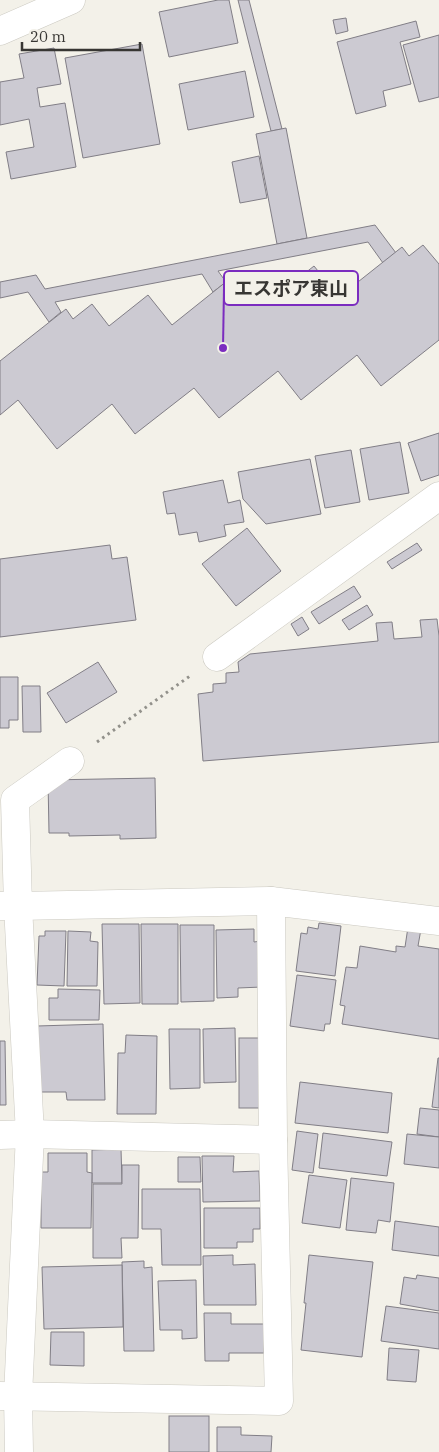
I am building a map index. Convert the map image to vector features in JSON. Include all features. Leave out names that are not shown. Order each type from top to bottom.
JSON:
[{"type":"street","points":[[0,31],[71,0]]},
{"type":"street","points":[[217,657],[439,496]]},
{"type":"street","points":[[19,1452],[9,1396],[30,1134],[9,906],[15,800],[70,761]]},
{"type":"street","points":[[9,906],[270,901],[439,922]]},
{"type":"street","points":[[9,1396],[279,1401],[272,1140],[270,901]]},
{"type":"street","points":[[0,1135],[30,1134],[272,1140]]},
{"type":"path","points":[[70,761],[217,657]]},
{"type":"building","points":[[218,0],[229,0],[238,43],[169,57],[159,12]]},
{"type":"building","points":[[238,0],[249,0],[282,129],[271,131]]},
{"type":"building","points":[[346,18],[348,31],[336,34],[333,20]]},
{"type":"building","points":[[416,21],[420,37],[400,42],[411,84],[383,91],[386,106],[356,114],[337,42]]},
{"type":"building","points":[[439,35],[439,97],[419,102],[403,45]]},
{"type":"building","points":[[142,44],[160,144],[83,158],[65,58]]},
{"type":"building","points":[[54,48],[61,84],[37,88],[40,107],[65,103],[76,167],[11,179],[6,152],[34,147],[29,119],[0,125],[0,82],[24,78],[19,54]]},
{"type":"building","points":[[245,71],[254,117],[188,130],[179,84]]},
{"type":"building","points":[[286,128],[307,238],[277,244],[256,134]]},
{"type":"building","points":[[259,156],[267,198],[240,203],[232,162]]},
{"type":"building","points":[[375,225],[396,253],[383,263],[368,242],[218,271],[226,282],[213,292],[202,274],[55,302],[61,312],[49,322],[28,292],[0,298],[0,282],[36,275],[45,289]]},
{"type":"building","points":[[423,245],[439,264],[439,340],[381,386],[357,355],[301,400],[278,371],[219,418],[194,388],[135,434],[112,404],[57,449],[18,400],[0,415],[0,361],[66,309],[73,319],[92,304],[109,326],[148,295],[172,325],[232,277],[243,290],[259,278],[275,297],[314,266],[339,297],[402,247],[409,256]]},
{"type":"building","points":[[439,433],[439,475],[421,481],[408,443]]},
{"type":"building","points":[[400,442],[409,493],[369,500],[360,449]]},
{"type":"building","points":[[351,450],[360,502],[325,508],[315,456]]},
{"type":"building","points":[[310,459],[321,514],[266,524],[243,499],[238,472]]},
{"type":"building","points":[[223,480],[228,503],[240,500],[244,522],[224,525],[226,536],[199,542],[197,532],[179,535],[175,513],[167,514],[163,492]]},
{"type":"building","points":[[247,528],[281,571],[236,606],[202,564]]},
{"type":"building","points":[[417,543],[422,550],[392,569],[387,562]]},
{"type":"building","points":[[110,545],[112,559],[127,557],[136,620],[0,637],[0,559]]},
{"type":"building","points":[[354,586],[361,597],[319,624],[311,612]]},
{"type":"building","points":[[367,605],[373,615],[349,630],[342,620]]},
{"type":"building","points":[[302,617],[309,629],[298,636],[291,624]]},
{"type":"building","points":[[437,619],[439,636],[439,742],[203,761],[198,694],[213,692],[213,684],[226,683],[226,673],[239,672],[238,662],[250,654],[378,641],[376,623],[392,622],[394,639],[422,637],[420,620]]},
{"type":"building","points":[[98,662],[117,692],[66,723],[47,693]]},
{"type":"building","points":[[0,677],[18,677],[18,720],[9,720],[9,728],[0,728]]},
{"type":"building","points":[[22,686],[40,686],[41,732],[23,732]]},
{"type":"building","points":[[155,778],[156,838],[120,839],[120,835],[69,836],[69,833],[49,833],[48,780]]},
{"type":"building","points":[[319,923],[341,926],[335,976],[296,971],[301,933],[307,934],[308,927],[318,929]]},
{"type":"building","points":[[102,924],[139,924],[140,1003],[104,1004]]},
{"type":"building","points":[[141,924],[178,924],[178,1004],[142,1004]]},
{"type":"building","points":[[180,925],[214,925],[214,1001],[181,1002]]},
{"type":"building","points":[[408,927],[421,929],[418,946],[439,949],[439,1039],[342,1024],[345,1006],[340,1005],[346,967],[357,968],[360,946],[396,952],[396,946],[405,947]]},
{"type":"building","points":[[254,929],[254,942],[261,941],[262,987],[238,988],[238,997],[217,998],[216,930]]},
{"type":"building","points":[[45,931],[66,931],[64,986],[37,985],[39,936],[45,936]]},
{"type":"building","points":[[68,931],[91,932],[90,941],[98,942],[97,986],[67,986]]},
{"type":"building","points":[[297,975],[336,980],[330,1024],[325,1024],[324,1031],[290,1026]]},
{"type":"building","points":[[58,989],[100,990],[99,1020],[49,1020],[49,998],[58,998]]},
{"type":"building","points":[[103,1024],[105,1100],[67,1100],[66,1092],[38,1092],[37,1026]]},
{"type":"building","points":[[235,1028],[236,1082],[204,1083],[203,1029]]},
{"type":"building","points":[[169,1029],[200,1029],[200,1088],[170,1089]]},
{"type":"building","points":[[126,1035],[157,1036],[156,1114],[117,1114],[118,1053],[125,1053]]},
{"type":"building","points":[[239,1038],[262,1038],[262,1108],[239,1108]]},
{"type":"building","points":[[0,1041],[5,1041],[6,1105],[0,1105]]},
{"type":"building","points":[[439,1058],[439,1108],[432,1107]]},
{"type":"building","points":[[300,1082],[392,1093],[388,1133],[295,1123]]},
{"type":"building","points":[[420,1108],[439,1110],[439,1137],[417,1134]]},
{"type":"building","points":[[297,1131],[318,1134],[313,1173],[292,1170]]},
{"type":"building","points":[[323,1133],[392,1142],[387,1176],[319,1168]]},
{"type":"building","points":[[407,1134],[439,1137],[439,1168],[404,1164]]},
{"type":"building","points":[[121,1149],[122,1183],[92,1183],[92,1150]]},
{"type":"building","points":[[48,1153],[87,1153],[87,1172],[92,1173],[91,1228],[41,1228],[41,1172],[48,1172]]},
{"type":"building","points":[[202,1156],[234,1156],[233,1172],[259,1171],[260,1201],[203,1202]]},
{"type":"building","points":[[178,1157],[200,1157],[201,1182],[178,1182]]},
{"type":"building","points":[[122,1165],[139,1165],[138,1238],[121,1238],[122,1258],[93,1258],[93,1184],[122,1184]]},
{"type":"building","points":[[309,1175],[347,1180],[340,1228],[302,1223]]},
{"type":"building","points":[[351,1178],[394,1183],[390,1222],[378,1220],[376,1233],[346,1230]]},
{"type":"building","points":[[142,1189],[200,1189],[201,1265],[162,1265],[161,1229],[142,1229]]},
{"type":"building","points":[[204,1208],[260,1208],[260,1229],[253,1229],[253,1242],[237,1242],[237,1248],[204,1248]]},
{"type":"building","points":[[395,1221],[439,1227],[439,1256],[392,1250]]},
{"type":"building","points":[[233,1255],[233,1265],[255,1264],[256,1305],[204,1305],[203,1256]]},
{"type":"building","points":[[309,1255],[373,1262],[362,1357],[301,1350]]},
{"type":"building","points":[[144,1261],[144,1268],[152,1267],[154,1351],[124,1351],[122,1262]]},
{"type":"building","points":[[122,1265],[123,1327],[44,1329],[42,1267]]},
{"type":"building","points":[[417,1275],[439,1278],[439,1311],[400,1304],[404,1277],[416,1279]]},
{"type":"building","points":[[196,1280],[197,1338],[182,1339],[182,1330],[160,1330],[158,1281]]},
{"type":"building","points":[[386,1306],[439,1313],[439,1349],[381,1341]]},
{"type":"building","points":[[204,1313],[231,1313],[231,1324],[264,1324],[264,1353],[229,1353],[229,1361],[205,1361]]},
{"type":"building","points":[[51,1332],[84,1332],[84,1366],[50,1365]]},
{"type":"building","points":[[389,1348],[419,1350],[416,1382],[387,1380]]},
{"type":"building","points":[[169,1416],[209,1416],[209,1452],[169,1452]]},
{"type":"building","points":[[217,1427],[241,1427],[241,1435],[272,1436],[271,1452],[217,1452]]},
{"type":"place","name":"エスポア東山","points":[[223,348]]}]
